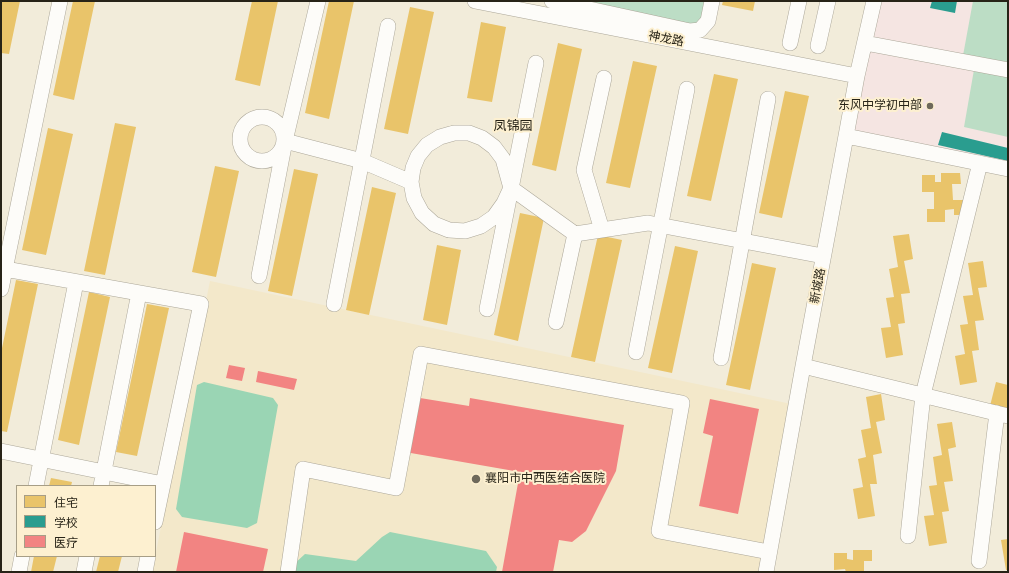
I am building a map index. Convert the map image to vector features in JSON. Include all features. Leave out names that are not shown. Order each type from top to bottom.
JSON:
[{"type":"street","points":[[1,289],[60,1]]},
{"type":"street","points":[[259,276],[285,140],[318,1]]},
{"type":"street","name":"神龙路","points":[[475,1],[857,76]]},
{"type":"street","points":[[552,1],[690,31],[700,30],[708,21],[712,1]]},
{"type":"street","points":[[790,43],[799,1]]},
{"type":"street","points":[[818,46],[828,1]]},
{"type":"street","name":"新城路","points":[[766,572],[857,76],[874,1]]},
{"type":"street","points":[[334,304],[388,26]]},
{"type":"street","points":[[865,43],[1008,70]]},
{"type":"street","points":[[487,309],[536,63]]},
{"type":"street","points":[[602,230],[584,170],[604,78]]},
{"type":"street","points":[[636,352],[687,89]]},
{"type":"street","points":[[721,358],[741,240],[768,99]]},
{"type":"street","points":[[511,188],[504,203],[494,217],[481,226],[465,231],[449,230],[434,224],[422,213],[414,198],[411,182],[413,168],[418,156],[427,145],[440,137],[454,133],[469,133],[482,138],[494,147],[503,159],[511,188],[575,234],[648,223],[823,256]]},
{"type":"street","points":[[846,136],[1008,169]]},
{"type":"street","points":[[285,140],[362,161],[411,182]]},
{"type":"street","points":[[908,536],[923,395],[980,163]]},
{"type":"street","points":[[556,322],[575,234]]},
{"type":"street","points":[[5,269],[201,304],[156,517]]},
{"type":"street","points":[[36,485],[76,282]]},
{"type":"street","points":[[102,479],[139,293]]},
{"type":"street","points":[[288,572],[303,469],[396,488],[421,354],[682,403],[660,531],[769,552]]},
{"type":"street","points":[[803,366],[1003,414],[979,561]]},
{"type":"street","points":[[1,451],[41,460],[102,479],[163,484]]},
{"type":"street","points":[[19,572],[22,557]]},
{"type":"street","points":[[84,572],[87,557]]},
{"type":"street","points":[[145,572],[148,557]]},
{"type":"shaded area","name":"东风中学初中部","points":[[874,1],[1008,1],[1008,169],[846,136]]},
{"type":"shaded area","name":"襄阳市中西医结合医院","points":[[210,281],[796,405],[766,572],[152,572]]},
{"type":"green space","points":[[552,1],[712,1],[700,30]]},
{"type":"green space","points":[[973,1],[1008,1],[1008,137],[964,127],[975,64],[962,61]]},
{"type":"green space","points":[[204,382],[273,398],[278,405],[257,523],[247,528],[182,517],[176,509],[197,385]]},
{"type":"green space","points":[[390,532],[486,551],[497,567],[496,572],[290,572],[293,565],[305,554],[356,561],[382,537]]},
{"type":"building: 住宅","points":[[1,1],[20,1],[9,54],[1,53]]},
{"type":"building: 住宅","points":[[73,1],[95,1],[74,100],[53,95]]},
{"type":"building: 住宅","points":[[252,1],[278,1],[260,86],[235,80]]},
{"type":"building: 住宅","points":[[329,1],[354,1],[329,119],[305,113]]},
{"type":"building: 住宅","points":[[723,1],[755,1],[753,11],[722,5]]},
{"type":"building: 住宅","points":[[410,7],[434,12],[408,134],[384,129]]},
{"type":"building: 住宅","points":[[481,22],[506,27],[492,102],[467,98]]},
{"type":"building: 住宅","points":[[558,43],[582,49],[556,171],[532,165]]},
{"type":"building: 住宅","points":[[633,61],[657,66],[630,188],[606,183]]},
{"type":"building: 住宅","points":[[714,74],[738,79],[711,201],[687,196]]},
{"type":"building: 住宅","points":[[785,91],[809,96],[782,218],[759,213]]},
{"type":"building: 住宅","points":[[115,123],[136,127],[105,275],[84,271]]},
{"type":"building: 住宅","points":[[48,128],[73,134],[46,255],[22,250]]},
{"type":"building: 住宅","points":[[215,166],[239,171],[216,277],[192,272]]},
{"type":"building: 住宅","points":[[294,169],[318,174],[292,296],[268,291]]},
{"type":"building: 住宅","points":[[941,173],[960,173],[961,184],[952,184],[953,200],[967,200],[967,215],[954,215],[954,209],[945,210],[945,222],[927,222],[927,209],[934,209],[934,192],[922,192],[922,175],[935,175],[935,182],[941,182]]},
{"type":"building: 住宅","points":[[372,187],[396,193],[369,315],[346,310]]},
{"type":"building: 住宅","points":[[520,213],[544,218],[518,341],[494,335]]},
{"type":"building: 住宅","points":[[909,234],[913,259],[904,261],[910,293],[901,294],[905,323],[898,324],[903,355],[886,358],[881,328],[891,327],[886,298],[894,297],[889,269],[898,267],[893,236]]},
{"type":"building: 住宅","points":[[598,235],[622,240],[595,362],[571,357]]},
{"type":"building: 住宅","points":[[437,245],[461,250],[447,325],[423,320]]},
{"type":"building: 住宅","points":[[675,246],[698,251],[672,373],[648,368]]},
{"type":"building: 住宅","points":[[983,261],[987,287],[978,288],[984,320],[975,321],[979,350],[972,351],[977,382],[960,385],[955,356],[965,354],[960,325],[968,324],[963,296],[973,295],[968,263]]},
{"type":"building: 住宅","points":[[752,263],[776,268],[750,390],[726,385]]},
{"type":"building: 住宅","points":[[16,280],[38,284],[7,432],[1,431],[1,353]]},
{"type":"building: 住宅","points":[[89,292],[110,297],[79,445],[58,440]]},
{"type":"building: 住宅","points":[[147,304],[169,308],[137,456],[116,452]]},
{"type":"building: 住宅","points":[[996,382],[1008,385],[1008,411],[990,406]]},
{"type":"building: 住宅","points":[[881,394],[885,420],[876,422],[882,453],[873,455],[877,484],[870,484],[875,516],[858,519],[853,489],[863,487],[858,459],[866,457],[861,430],[871,428],[866,397]]},
{"type":"building: 住宅","points":[[952,422],[956,447],[948,449],[953,481],[944,482],[949,511],[942,512],[947,543],[929,546],[924,516],[934,515],[929,486],[937,485],[933,457],[942,455],[937,424]]},
{"type":"building: 住宅","points":[[51,478],[72,482],[71,485],[49,485]]},
{"type":"building: 住宅","points":[[1008,539],[1008,570],[1006,570],[1001,540]]},
{"type":"building: 住宅","points":[[853,550],[872,550],[872,561],[864,561],[864,572],[846,572],[845,569],[834,570],[834,553],[847,553],[847,559],[853,560]]},
{"type":"building: 住宅","points":[[34,557],[57,557],[53,572],[31,572]]},
{"type":"building: 住宅","points":[[100,557],[122,557],[118,572],[96,572]]},
{"type":"building: 学校","points":[[932,1],[957,1],[955,13],[930,8]]},
{"type":"building: 学校","points":[[942,132],[1008,148],[1008,161],[938,145]]},
{"type":"building: 医疗","points":[[229,365],[245,368],[242,381],[226,378]]},
{"type":"building: 医疗","points":[[258,371],[297,379],[294,390],[256,382]]},
{"type":"building: 医疗","points":[[414,397],[469,406],[470,398],[624,425],[616,471],[586,531],[572,542],[559,540],[553,572],[502,572],[520,472],[405,452]]},
{"type":"building: 医疗","points":[[710,399],[759,409],[738,514],[699,506],[713,436],[703,433]]},
{"type":"building: 医疗","points":[[184,532],[268,549],[263,572],[176,572]]},
{"type":"place","name":"东风中学初中部","points":[[930,106]]},
{"type":"place","name":"襄阳市中西医结合医院","points":[[476,479]]},
{"type":"district","name":"凤锦园","points":[[513,126]]}]
